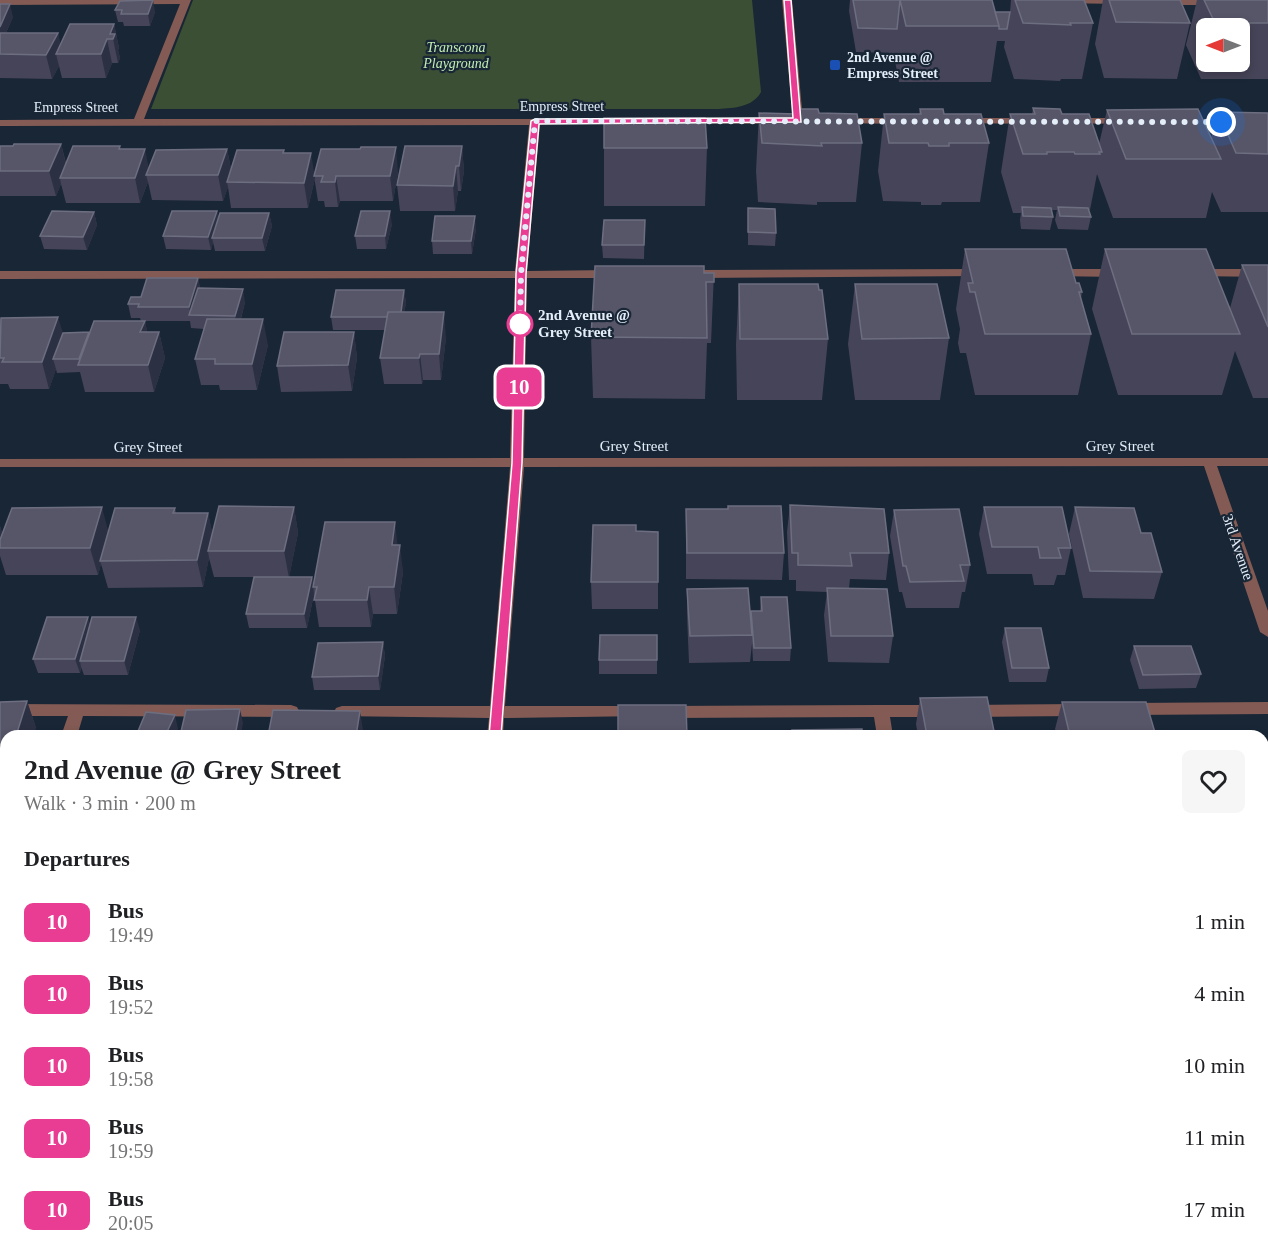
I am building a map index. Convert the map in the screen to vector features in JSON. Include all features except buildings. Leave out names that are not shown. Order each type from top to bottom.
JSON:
[{"type":"street","points":[[678,121],[804,120],[788,0]]},
{"type":"street","points":[[1056,0],[1138,1]]},
{"type":"street","points":[[0,2],[186,1],[138,122]]},
{"type":"street","points":[[1150,1],[1221,2]]},
{"type":"street","points":[[496,730],[517,463],[521,274],[535,121]]},
{"type":"street","name":"Empress Street","points":[[0,123],[631,121]]},
{"type":"street","points":[[833,121],[915,121]]},
{"type":"street","points":[[951,121],[1139,122]]},
{"type":"street","points":[[1174,122],[1268,122]]},
{"type":"street","points":[[687,274],[995,273]]},
{"type":"street","points":[[1043,273],[1126,273]]},
{"type":"street","points":[[1185,273],[1268,273]]},
{"type":"street","points":[[0,275],[628,274]]},
{"type":"street","name":"3rd Avenue","points":[[1209,462],[1268,632]]},
{"type":"street","name":"Grey Street","points":[[0,463],[1268,462]]},
{"type":"street","points":[[1116,709],[1268,708]]},
{"type":"street","points":[[0,710],[497,712],[1092,709]]},
{"type":"street","points":[[71,730],[77,711]]},
{"type":"street","points":[[881,711],[884,730]]},
{"type":"green space","name":"Transcona Playground","points":[[193,0],[752,0],[761,92],[748,104],[719,109],[151,109]]},
{"type":"bus line","name":"10","points":[[495,730],[517,463],[521,274],[535,121],[798,120],[788,0]]},
{"type":"place","name":"2nd Avenue @ Empress Street","points":[[835,65]]},
{"type":"place","name":"2nd Avenue @ Grey Street","points":[[520,324]]},
{"type":"route","points":[[520,324],[521,274],[535,121],[1221,122]]}]
